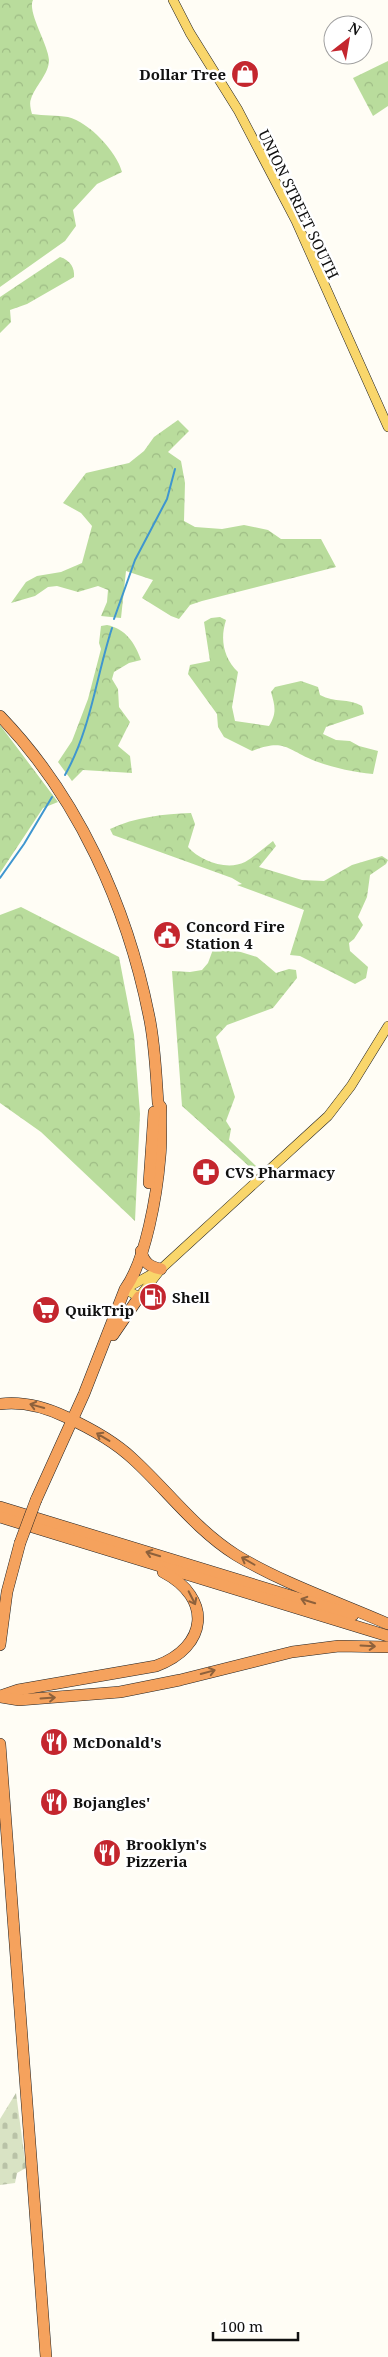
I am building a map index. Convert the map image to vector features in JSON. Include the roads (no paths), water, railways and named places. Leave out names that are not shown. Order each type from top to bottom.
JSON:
[{"type":"highway","points":[[0,716],[33,755],[59,792],[97,860],[117,904],[128,936],[149,1015],[158,1103],[161,1107],[160,1156],[150,1216],[141,1251],[132,1278],[125,1289],[100,1355],[36,1500],[20,1543],[7,1592],[0,1645]]},
{"type":"highway","points":[[125,1289],[125,1275],[139,1235],[150,1178],[154,1108],[158,1103]]},
{"type":"highway","points":[[141,1251],[146,1263],[161,1269]]},
{"type":"highway","points":[[100,1355],[139,1297]]},
{"type":"highway","points":[[0,1404],[25,1404],[72,1419],[121,1448],[144,1469],[199,1527],[235,1554],[279,1577],[388,1625]]},
{"type":"highway","points":[[0,1507],[388,1625]]},
{"type":"highway","points":[[0,1517],[388,1636]]},
{"type":"highway","points":[[0,1697],[18,1690],[156,1666],[181,1654],[194,1637],[197,1626],[197,1615],[192,1596],[175,1578],[140,1560]]},
{"type":"highway","points":[[0,1697],[19,1700],[120,1692],[180,1680],[292,1652],[340,1646],[388,1648]]},
{"type":"highway","points":[[0,1744],[46,2357]]},
{"type":"main road","name":"UNION STREET SOUTH","points":[[173,0],[190,33],[238,110],[290,208],[388,427]]},
{"type":"main road","points":[[125,1289],[139,1297],[161,1269],[328,1116],[352,1086],[388,1026]]},
{"type":"main road","points":[[125,1289],[161,1269]]},
{"type":"waterway","points":[[114,619],[135,560],[167,499],[175,469]]},
{"type":"waterway","points":[[65,775],[81,740],[112,628]]},
{"type":"waterway","points":[[0,878],[24,844],[52,797]]},
{"type":"place","name":"Dollar Tree","points":[[245,74]]},
{"type":"place","name":"Concord Fire Station 4","points":[[167,935]]},
{"type":"place","name":"CVS Pharmacy","points":[[206,1172]]},
{"type":"place","name":"Shell","points":[[153,1297]]},
{"type":"place","name":"QuikTrip","points":[[46,1310]]},
{"type":"place","name":"McDonald's","points":[[54,1742]]},
{"type":"place","name":"Bojangles'","points":[[54,1802]]},
{"type":"place","name":"Brooklyn's Pizzeria","points":[[107,1853]]}]
